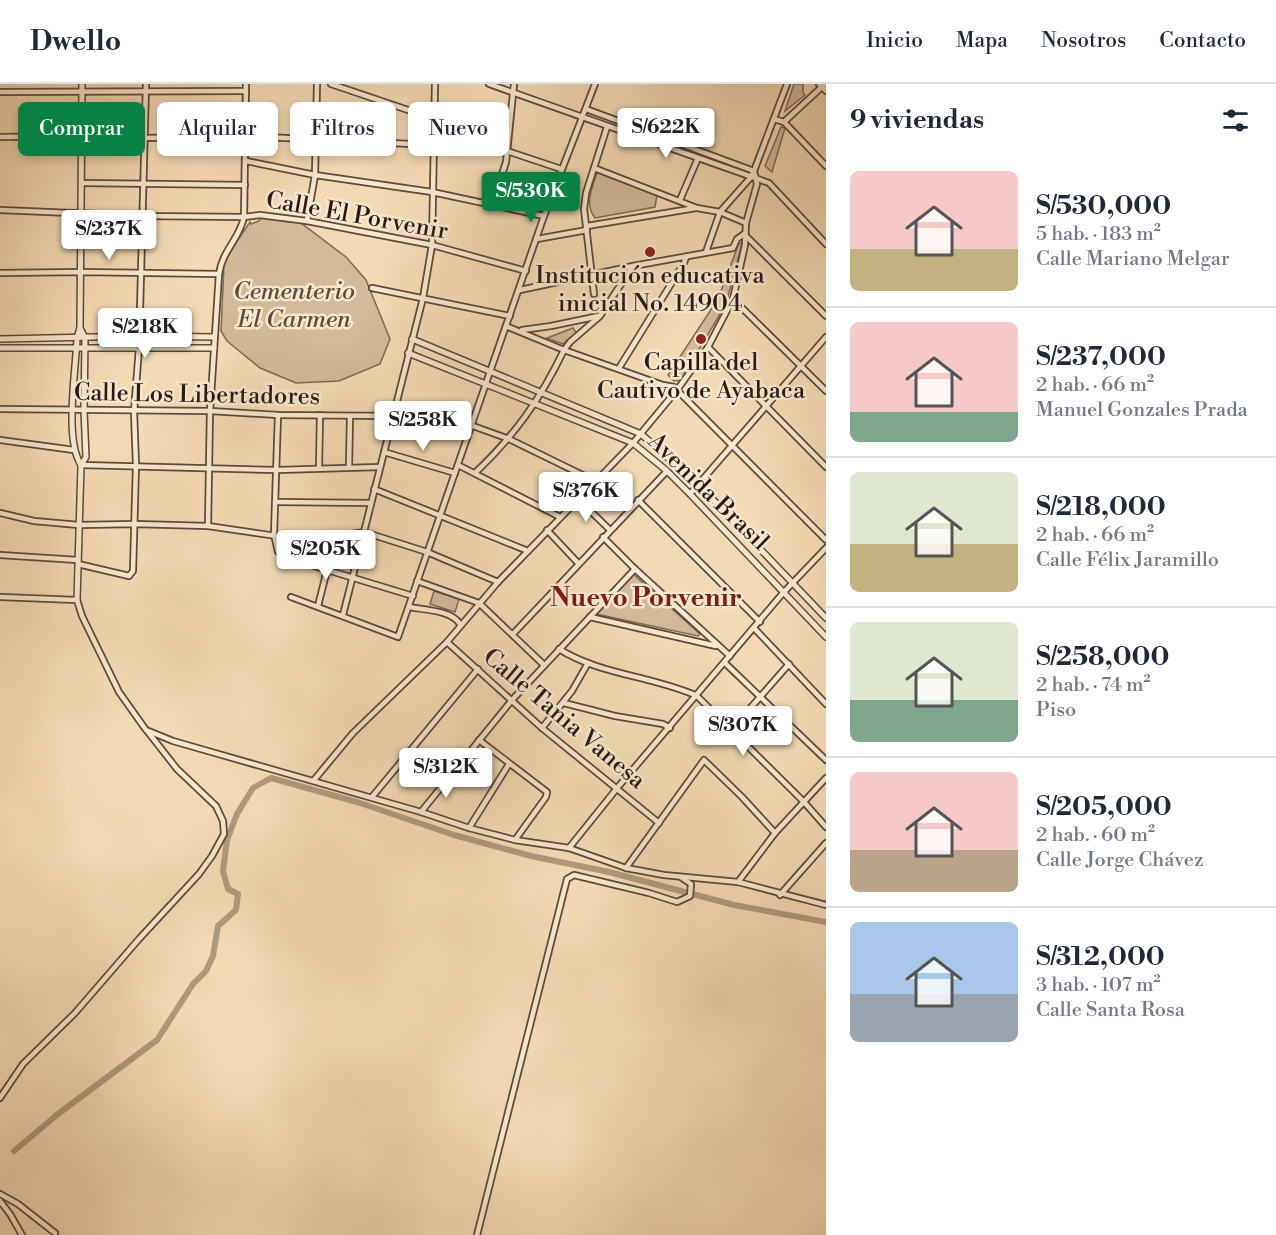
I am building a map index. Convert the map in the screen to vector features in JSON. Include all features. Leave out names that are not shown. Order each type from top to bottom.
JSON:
[{"type":"street","points":[[82,84],[82,102]]},
{"type":"street","points":[[146,84],[145,138],[157,138]]},
{"type":"street","points":[[246,84],[246,102]]},
{"type":"street","points":[[317,84],[317,102]]},
{"type":"street","points":[[331,84],[408,109]]},
{"type":"street","points":[[434,102],[435,84]]},
{"type":"street","points":[[489,84],[769,183],[826,244]]},
{"type":"street","points":[[509,134],[514,84]]},
{"type":"street","points":[[291,597],[398,637],[467,436],[473,426],[489,370],[520,290],[561,169],[595,84]]},
{"type":"street","points":[[706,252],[720,212],[754,171],[787,84]]},
{"type":"street","points":[[784,122],[823,87]]},
{"type":"street","points":[[0,92],[246,91]]},
{"type":"street","points":[[314,780],[353,733],[447,642],[498,582],[641,434],[708,347],[733,298],[745,245],[746,223],[758,179],[754,171],[586,109]]},
{"type":"street","points":[[774,119],[784,122],[826,166]]},
{"type":"street","points":[[594,294],[584,209],[586,193],[607,127]]},
{"type":"street","points":[[0,137],[18,137]]},
{"type":"street","points":[[509,152],[561,169]]},
{"type":"street","points":[[81,465],[74,450],[72,410],[77,338],[80,328],[82,156]]},
{"type":"street","points":[[0,555],[78,562],[129,576],[133,572],[136,465],[134,411],[139,348],[145,156]]},
{"type":"street","points":[[208,526],[210,411],[219,273],[224,254],[242,230],[246,156]]},
{"type":"street","points":[[307,221],[316,156]]},
{"type":"street","points":[[343,615],[423,297],[432,245],[433,156]]},
{"type":"street","points":[[492,205],[507,156]]},
{"type":"street","points":[[680,200],[698,158]]},
{"type":"street","points":[[246,161],[315,175],[432,192],[544,216]]},
{"type":"street","points":[[594,168],[697,208],[720,212],[746,223]]},
{"type":"street","points":[[82,183],[245,185]]},
{"type":"street","points":[[537,240],[587,228],[697,208]]},
{"type":"street","name":"Calle El Porvenir","points":[[0,210],[143,216],[244,217],[260,215],[307,221],[432,245],[526,271]]},
{"type":"street","points":[[520,290],[733,248],[737,239],[744,234]]},
{"type":"street","points":[[744,234],[826,316]]},
{"type":"street","points":[[619,368],[686,257]]},
{"type":"street","points":[[475,473],[509,438],[535,405],[564,350],[600,316],[633,266]]},
{"type":"street","points":[[0,273],[219,273]]},
{"type":"street","points":[[372,288],[510,316]]},
{"type":"street","points":[[733,298],[826,391]]},
{"type":"street","points":[[519,330],[600,316]]},
{"type":"street","points":[[506,326],[564,350],[674,387],[826,540]]},
{"type":"street","points":[[0,1098],[23,1064],[75,1013],[199,874],[224,834],[223,821],[216,806],[177,769],[119,692],[82,616],[78,600],[78,562],[81,465],[86,457],[85,338],[80,328]]},
{"type":"street","points":[[0,339],[214,337]]},
{"type":"street","points":[[690,494],[826,337]]},
{"type":"street","name":"Avenida Brasil","points":[[412,339],[641,434],[699,485],[826,618]]},
{"type":"street","points":[[708,347],[826,467]]},
{"type":"street","points":[[0,348],[214,348]]},
{"type":"street","name":"Avenida Brasil","points":[[408,353],[633,442],[690,494],[826,637]]},
{"type":"street","name":"Calle Los Libertadores","points":[[0,409],[210,411],[278,416],[394,416],[467,436]]},
{"type":"street","points":[[319,467],[320,415]]},
{"type":"street","points":[[278,416],[277,502],[274,534],[276,549],[282,555],[413,596]]},
{"type":"street","points":[[349,467],[350,416]]},
{"type":"street","points":[[473,426],[509,438],[595,481]]},
{"type":"street","points":[[0,441],[74,450]]},
{"type":"street","points":[[384,452],[455,473]]},
{"type":"street","points":[[81,465],[277,470],[380,466]]},
{"type":"street","points":[[458,465],[560,517]]},
{"type":"street","points":[[513,634],[667,471]]},
{"type":"street","points":[[374,489],[528,551]]},
{"type":"street","points":[[578,499],[610,530]]},
{"type":"street","points":[[638,500],[759,622]]},
{"type":"street","points":[[277,502],[371,502]]},
{"type":"street","points":[[0,513],[34,521],[79,525],[208,526],[311,541],[364,532],[427,552],[498,582]]},
{"type":"street","points":[[547,530],[578,563]]},
{"type":"street","points":[[603,537],[635,570],[730,656]]},
{"type":"street","points":[[569,848],[783,593],[826,548]]},
{"type":"street","points":[[318,606],[327,570]]},
{"type":"street","points":[[421,812],[512,700],[635,570]]},
{"type":"street","points":[[417,581],[479,603],[544,665]]},
{"type":"street","points":[[0,597],[78,600]]},
{"type":"street","points":[[409,607],[451,615],[460,624]]},
{"type":"street","points":[[590,617],[717,646]]},
{"type":"street","points":[[754,628],[826,704]]},
{"type":"street","name":"Calle Tania Vanesa","points":[[447,642],[542,728],[618,787],[659,823]]},
{"type":"street","points":[[559,650],[588,663],[679,688],[697,696],[804,802],[826,827]]},
{"type":"street","points":[[542,728],[564,703],[588,663]]},
{"type":"street","points":[[724,663],[826,760]]},
{"type":"street","points":[[732,729],[789,664]]},
{"type":"street","points":[[372,797],[478,669]]},
{"type":"street","points":[[564,703],[615,716],[663,724],[670,728]]},
{"type":"street","points":[[146,730],[203,750],[314,780],[515,840],[569,848],[626,868],[679,877],[738,882],[780,895],[826,905]]},
{"type":"street","points":[[479,740],[547,794],[515,840]]},
{"type":"street","points":[[626,868],[704,760],[775,832]]},
{"type":"street","points":[[469,828],[508,764]]},
{"type":"street","points":[[738,882],[775,832],[826,778]]},
{"type":"street","points":[[780,895],[826,843]]},
{"type":"street","points":[[477,1235],[567,879],[574,876],[649,893],[677,902],[690,896],[692,888],[687,880],[679,877]]},
{"type":"street","points":[[0,1194],[18,1204],[55,1233]]},
{"type":"street","points":[[0,1201],[22,1235]]},
{"type":"green space","points":[[794,84],[803,84],[805,95],[785,111]]},
{"type":"green space","points":[[781,127],[785,128],[772,172],[765,166]]},
{"type":"green space","points":[[603,171],[657,195],[655,207],[595,218],[589,202],[591,190],[597,173]]},
{"type":"green space","name":"Cementerio El Carmen","points":[[262,216],[301,223],[346,257],[366,280],[390,339],[380,364],[339,381],[296,383],[260,368],[227,341],[221,331],[224,265],[227,256],[250,222],[251,224],[259,221]]},
{"type":"green space","points":[[739,243],[742,244],[726,304],[681,380],[674,381],[668,375],[718,299]]},
{"type":"green space","points":[[573,328],[577,334],[563,344],[547,338]]},
{"type":"green space","points":[[633,574],[700,634],[698,636],[596,614]]},
{"type":"green space","points":[[434,591],[459,599],[455,612],[430,604]]},
{"type":"waterway","points":[[14,1151],[58,1114],[157,1040],[193,984],[206,971],[213,956],[218,926],[236,910],[238,894],[228,889],[223,871],[227,840],[237,814],[253,788],[271,778],[357,802],[454,835],[531,856],[609,872],[734,905],[826,922]]},
{"type":"place","name":"Institución educativa inicial No. 14904","points":[[650,252]]},
{"type":"place","name":"Capilla del Cautivo de Ayabaca","points":[[701,339]]},
{"type":"district","name":"Nuevo Porvenir","points":[[646,598]]}]
